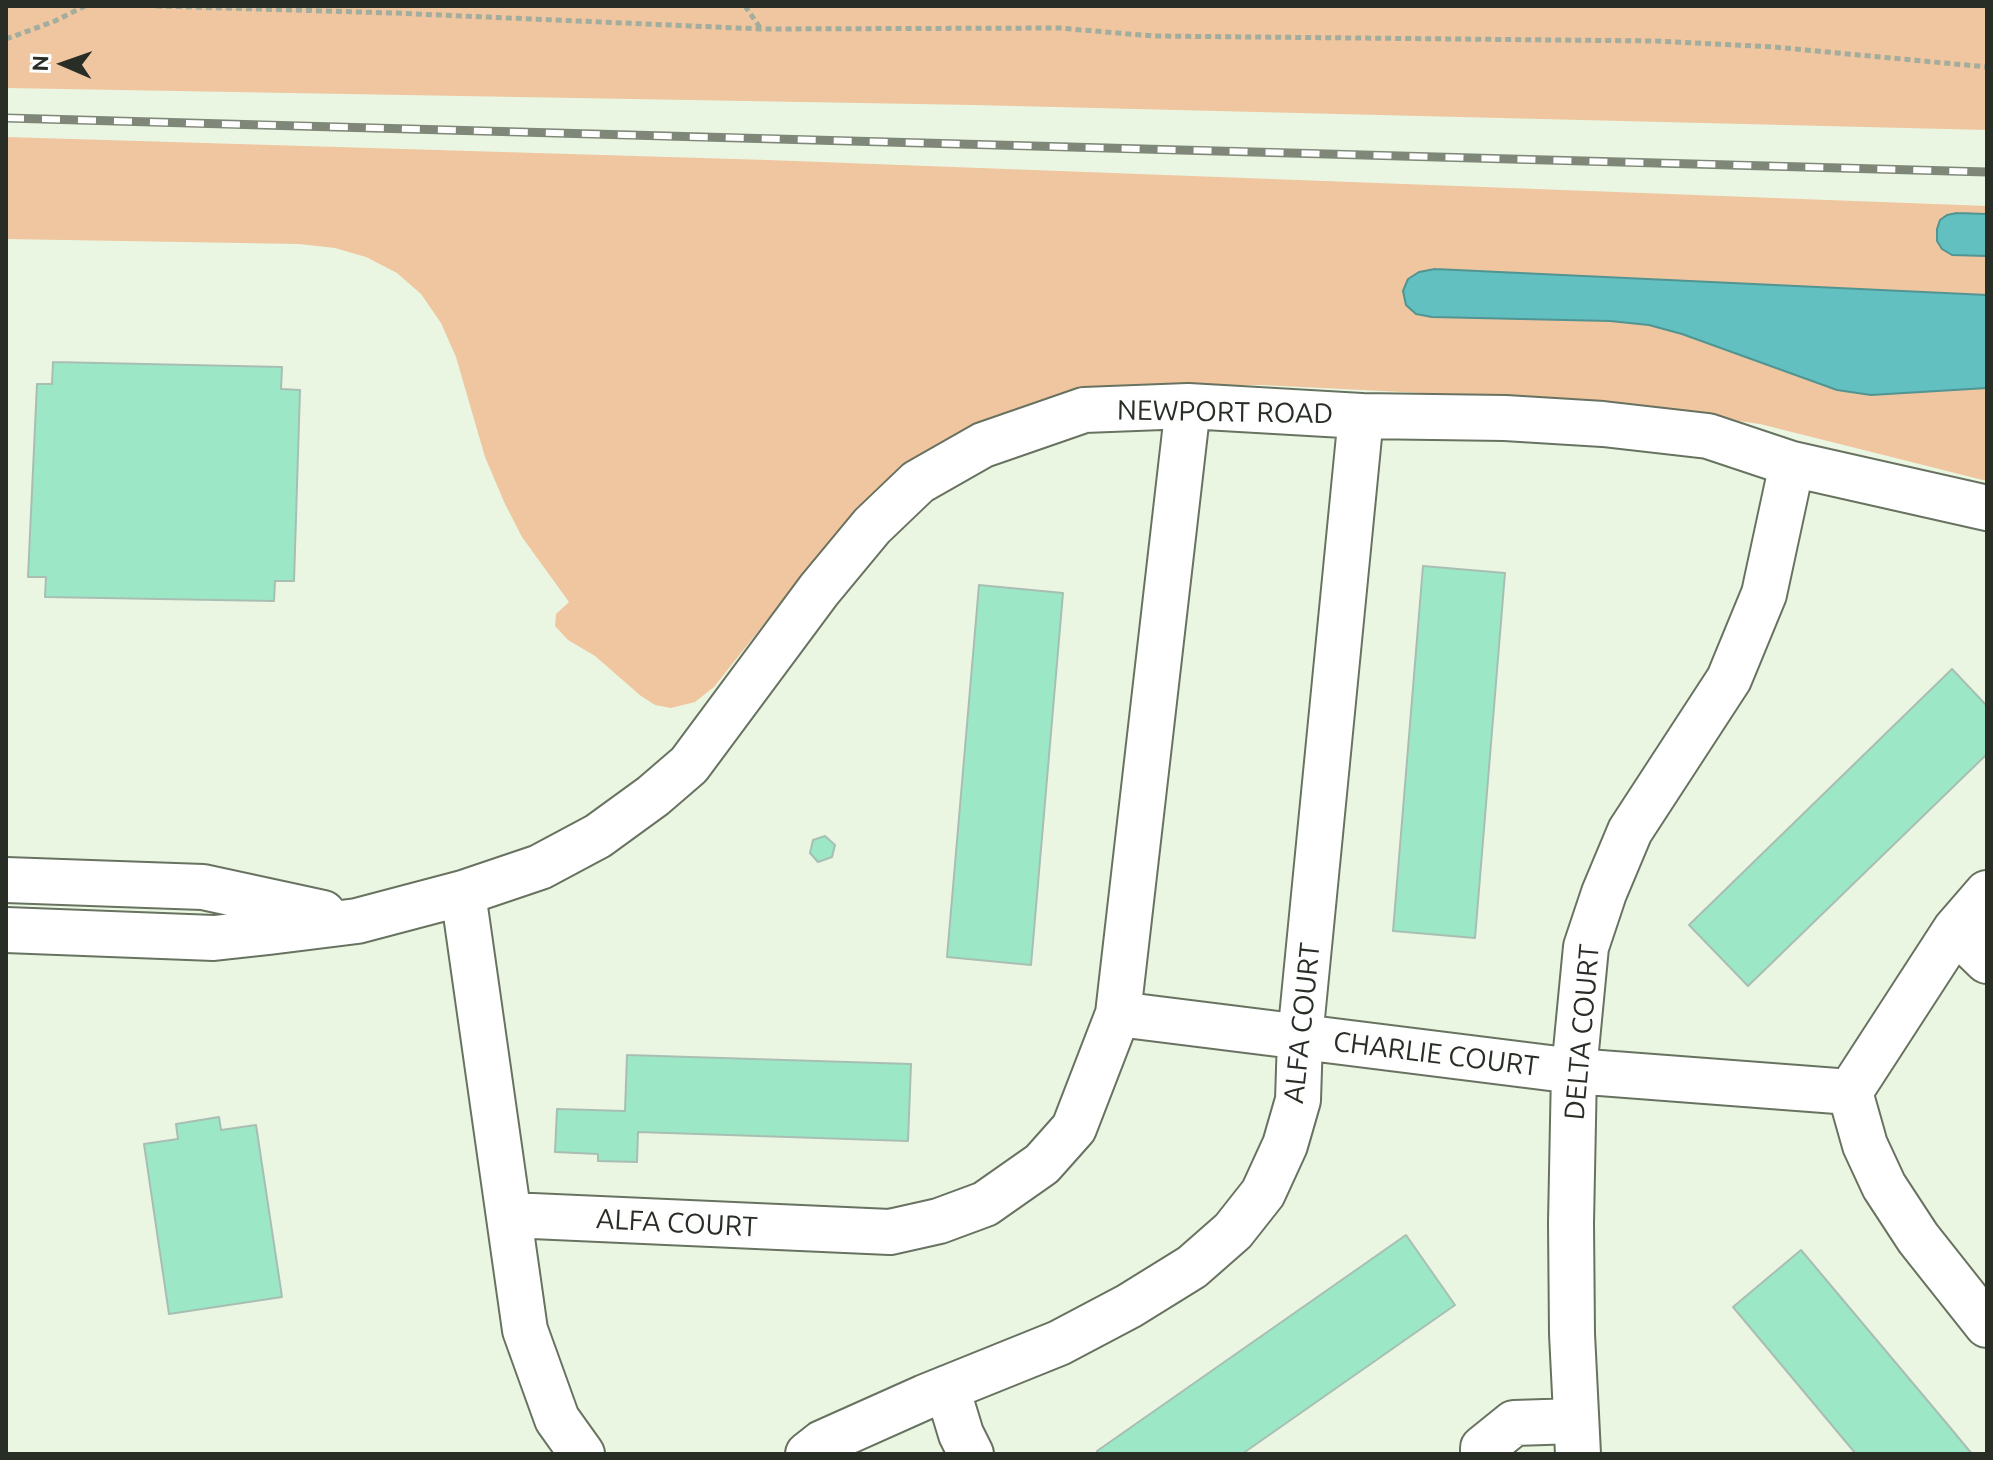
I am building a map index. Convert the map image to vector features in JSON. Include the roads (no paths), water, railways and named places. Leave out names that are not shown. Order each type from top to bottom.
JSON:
[{"type":"street","name":"NEWPORT ROAD","points":[[6,930],[214,938],[357,921],[463,893],[540,867],[598,836],[689,765],[819,590],[872,526],[918,482],[983,445],[1084,410],[1188,406],[1361,416],[1505,418],[1618,426],[1708,436],[1792,464],[1987,508]]},
{"type":"street","name":"ALFA COURT","points":[[510,1215],[890,1232],[939,1221],[985,1204],[1042,1164],[1074,1128],[1118,1014],[1188,406]]},
{"type":"street","name":"ALFA COURT","points":[[808,1454],[822,1443],[1059,1343],[1129,1306],[1192,1267],[1233,1231],[1263,1193],[1285,1145],[1298,1100],[1300,1038],[1361,416]]},
{"type":"street","name":"DELTA COURT","points":[[1577,1438],[1571,1223],[1574,1071],[1586,947],[1630,831],[1729,679],[1764,594],[1792,464]]},
{"type":"street","name":"NEWPORT ROAD","points":[[6,880],[203,887],[357,921]]},
{"type":"street","points":[[463,893],[525,1330],[557,1419],[582,1454]]},
{"type":"street","points":[[1987,893],[1955,930],[1850,1092],[1865,1145],[1884,1186],[1918,1238],[1987,1325]]},
{"type":"street","points":[[1955,930],[1987,961]]},
{"type":"street","name":"CHARLIE COURT","points":[[1118,1014],[1574,1071],[1850,1092]]},
{"type":"street","points":[[947,1388],[961,1434],[971,1454]]},
{"type":"street","points":[[1483,1454],[1483,1448],[1514,1423],[1577,1438]]},
{"type":"water","points":[[1957,213],[1987,214],[1987,256],[1952,255],[1942,249],[1937,241],[1940,220]]},
{"type":"water","points":[[1435,269],[1987,295],[1987,388],[1871,395],[1837,390],[1649,325],[1416,314],[1406,305],[1403,291],[1408,279],[1419,272]]},
{"type":"railway","points":[[6,118],[1987,172]]}]
